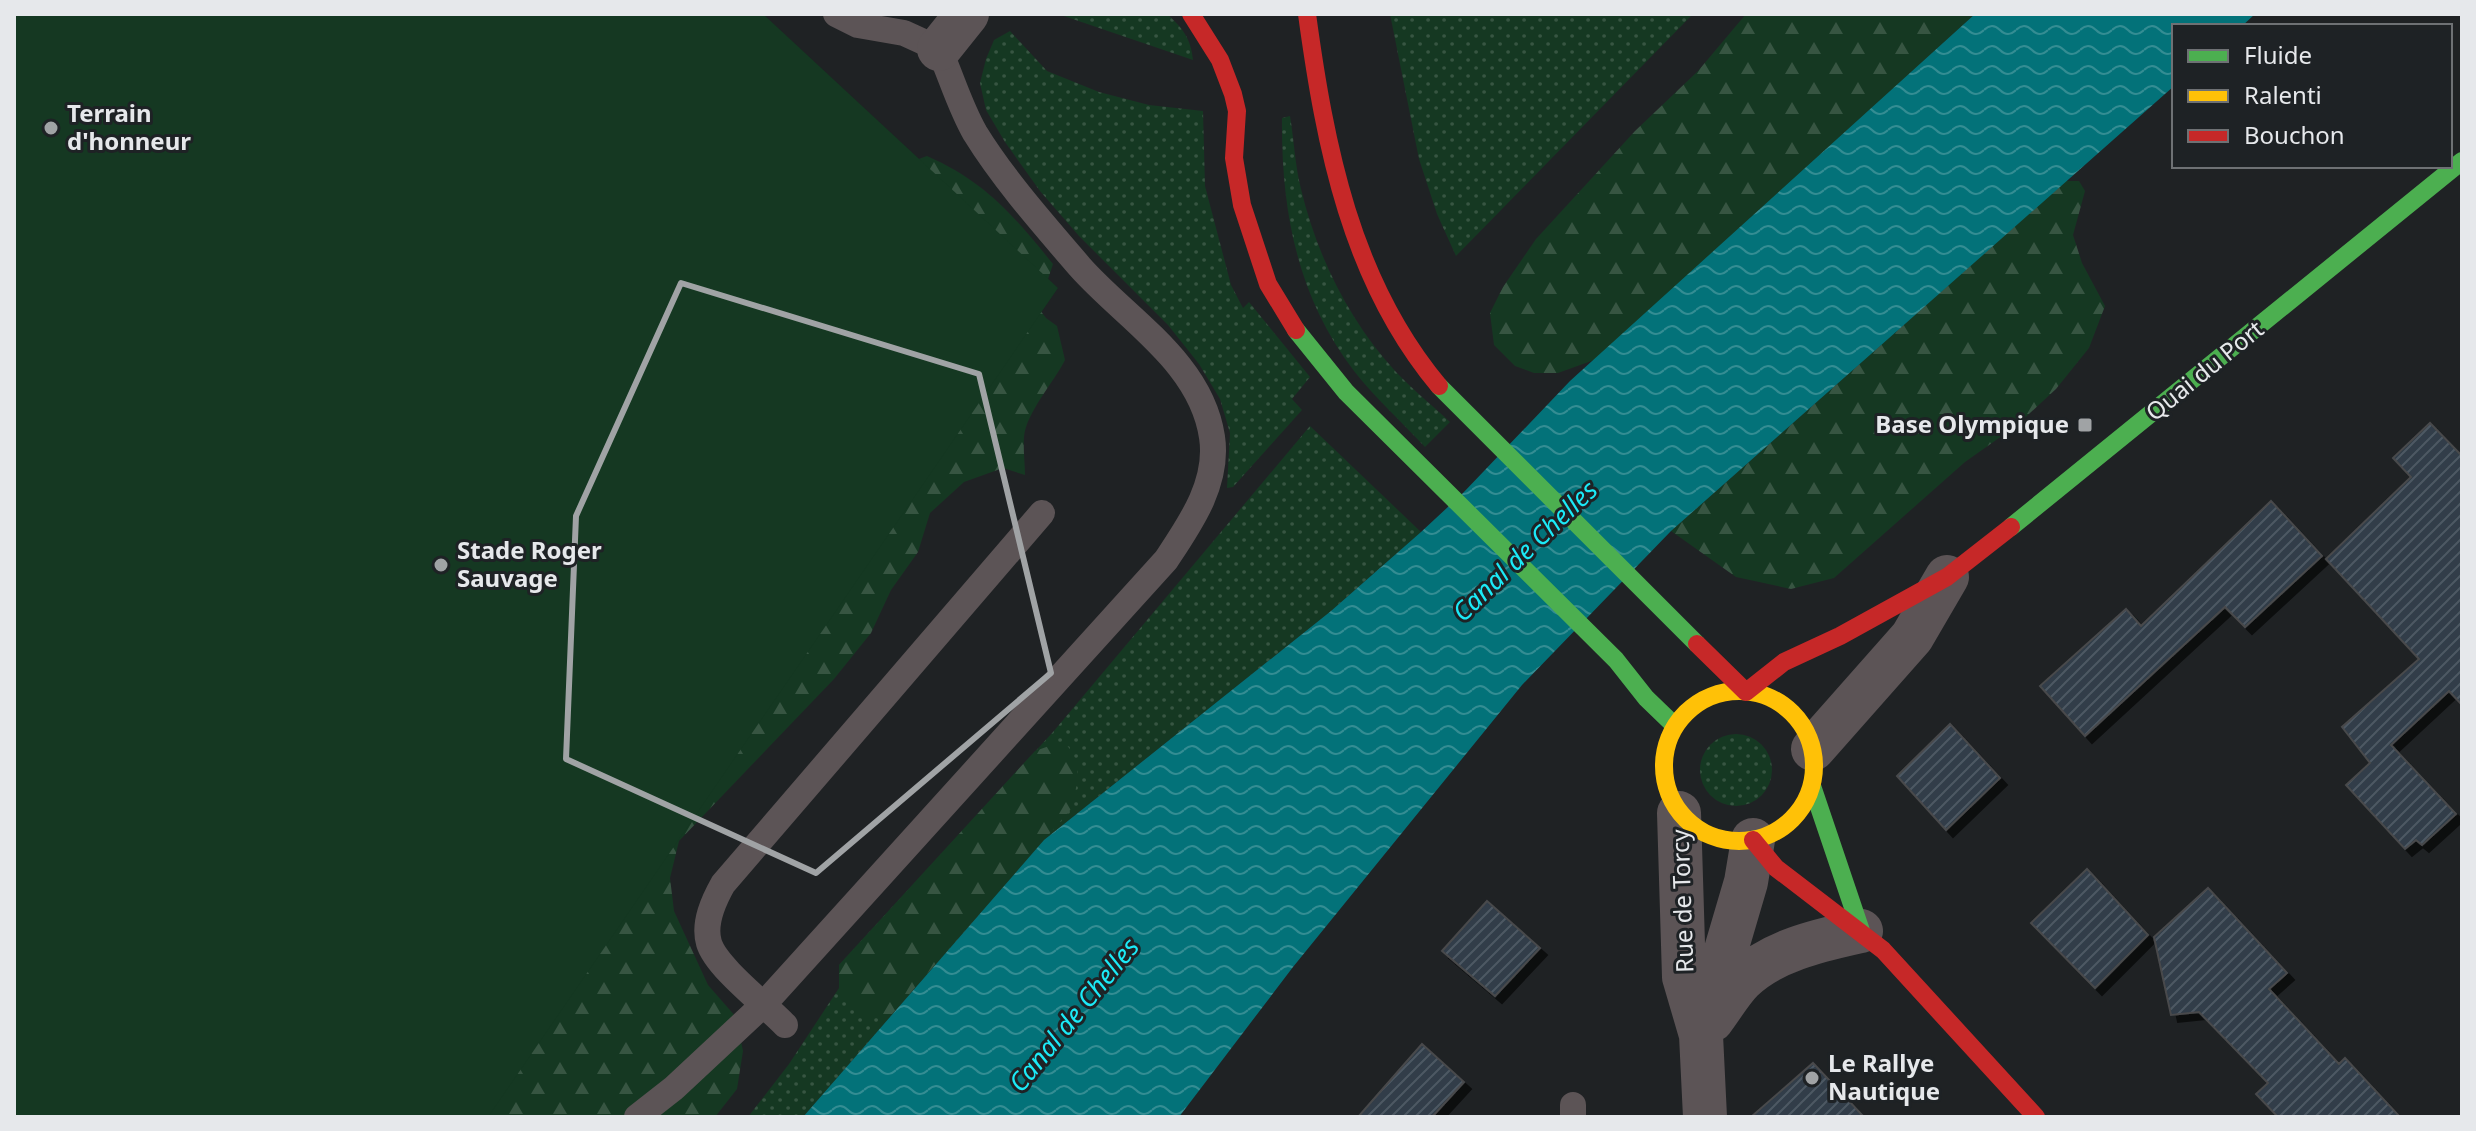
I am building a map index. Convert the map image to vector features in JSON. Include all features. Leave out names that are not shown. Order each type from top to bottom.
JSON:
[{"type":"main road","points":[[1191,14],[1220,60],[1233,94],[1237,111],[1234,158],[1242,205],[1268,284],[1300,337],[1346,392],[1616,660],[1646,698],[1675,726]]},
{"type":"main road","points":[[1307,14],[1316,80],[1351,228],[1374,284],[1398,330],[1457,406],[1746,692]]},
{"type":"main road","name":"Quai du Port","points":[[1746,692],[1784,662],[1840,636],[1947,577],[2131,432],[2462,161]]},
{"type":"main road","points":[[1812,768],[1803,805],[1790,822],[1773,834],[1753,840],[1732,841],[1694,827],[1679,813],[1668,792],[1663,769],[1666,747],[1675,726],[1689,710],[1706,699],[1726,693],[1746,692],[1776,701],[1789,710],[1800,721],[1861,931]]},
{"type":"main road","points":[[1753,840],[1776,868],[1883,950],[2036,1117]]},
{"type":"street","points":[[939,49],[967,14]]},
{"type":"street","name":"Quai du Port","points":[[1812,768],[1912,637],[1947,577]]},
{"type":"street","name":"Rue de Torcy","points":[[1679,813],[1684,977],[1701,1035],[1705,1117]]},
{"type":"street","name":"Rue de Torcy","points":[[1701,1035],[1746,882],[1753,840]]},
{"type":"street","points":[[1701,1035],[1742,980],[1780,954],[1823,939],[1861,931]]},
{"type":"lane","points":[[637,1117],[674,1088],[764,1004],[1166,560],[1197,514],[1210,475],[1212,438],[1200,401],[1175,360],[1082,269],[1001,171],[974,131],[939,49],[904,33],[858,25],[836,14]]},
{"type":"lane","points":[[785,1025],[722,965],[708,942],[710,907],[723,884],[1042,513]]},
{"type":"highlighted area","points":[[681,283],[979,374],[1051,673],[816,873],[566,759],[576,516]]},
{"type":"green space","name":"Stade Roger Sauvage","points":[[14,14],[763,14],[1058,288],[488,1117],[14,1117]]},
{"type":"green space","points":[[1058,14],[1167,14],[1185,34],[1193,60]]},
{"type":"green space","points":[[1390,14],[1693,14],[1456,256],[1437,214],[1419,159]]},
{"type":"green space","points":[[1746,14],[1975,14],[1594,360],[1558,373],[1534,373],[1515,366],[1494,345],[1490,313],[1503,287],[1536,239],[1635,131],[1698,71]]},
{"type":"green space","points":[[1010,31],[1047,71],[1099,92],[1149,105],[1203,111],[1205,186],[1231,285],[1243,308],[1249,302],[1310,377],[1292,399],[1302,410],[1233,487],[1227,488],[1230,433],[1220,399],[1199,364],[1168,325],[1079,236],[1040,191],[986,110],[980,83],[986,59],[994,40]]},
{"type":"green space","points":[[1290,116],[1301,189],[1316,239],[1337,286],[1379,352],[1402,379],[1450,422],[1425,447],[1354,371],[1334,343],[1306,282],[1289,219],[1285,186],[1282,118]]},
{"type":"green space","points":[[927,156],[966,177],[997,201],[1053,264],[1048,279],[1033,301],[1057,326],[1065,360],[1026,428],[1025,475],[1003,468],[964,482],[930,513],[918,552],[891,590],[871,633],[834,679],[679,841],[670,878],[674,911],[708,985],[736,1017],[743,1051],[737,1089],[715,1117],[373,1117],[908,163]]},
{"type":"green space","points":[[2066,181],[2079,181],[2085,191],[2073,235],[2082,263],[2105,306],[2089,348],[2056,389],[2016,426],[1965,462],[1834,578],[1791,589],[1736,577],[1671,531]]},
{"type":"green space","points":[[1310,426],[1421,532],[1331,611],[1044,840],[803,1117],[748,1117],[789,1064],[839,988],[839,965],[1053,732]]},
{"type":"green space","points":[[1743,734],[1762,744],[1770,756],[1770,784],[1762,796],[1750,804],[1729,806],[1710,796],[1702,784],[1700,763],[1710,744],[1722,736]]},
{"type":"green space","points":[[1066,744],[1077,767],[1072,808],[892,1014],[864,1015],[839,988],[839,965],[1035,751]]},
{"type":"water","name":"Canal de Chelles","points":[[1975,14],[2255,14],[2244,24],[2172,24],[2172,88],[1671,531],[1522,685],[1293,967],[1179,1117],[803,1117],[1044,840],[1331,611],[1463,493],[1570,381]]},
{"type":"building","points":[[2430,423],[2462,456],[2462,705],[2449,691],[2391,745],[2456,814],[2422,845],[2416,840],[2405,849],[2346,785],[2370,763],[2342,727],[2419,659],[2326,559],[2411,477],[2393,458]]},
{"type":"building","points":[[2271,501],[2322,556],[2245,627],[2225,607],[2085,736],[2040,686],[2126,609],[2141,626]]},
{"type":"building","points":[[1950,724],[2000,778],[1946,830],[1897,776]]},
{"type":"building","points":[[2087,869],[2148,935],[2095,988],[2031,923]]},
{"type":"building","points":[[2208,888],[2287,973],[2269,989],[2339,1064],[2345,1058],[2400,1117],[2278,1117],[2256,1094],[2268,1083],[2199,1012],[2171,1015],[2154,937]]},
{"type":"building","points":[[1487,901],[1540,948],[1495,996],[1442,951]]},
{"type":"building","points":[[1422,1044],[1464,1082],[1432,1117],[1358,1117]]},
{"type":"building","name":"Le Rallye Nautique","points":[[1813,1063],[1864,1117],[1751,1117]]},
{"type":"traffic: fast","points":[[2011,527],[2462,161]]},
{"type":"traffic: fast","points":[[1296,330],[1346,392],[1616,660],[1646,698],[1675,726]]},
{"type":"traffic: fast","points":[[1439,386],[1697,644]]},
{"type":"traffic: fast","points":[[1812,786],[1861,931]]},
{"type":"traffic: slow","points":[[1739,691],[1768,697],[1792,713],[1808,737],[1814,766],[1808,795],[1792,819],[1768,835],[1739,841],[1710,835],[1686,819],[1670,795],[1664,766],[1670,737],[1686,713],[1710,697],[1739,691]]},
{"type":"traffic: jam","points":[[1191,14],[1220,60],[1233,94],[1237,111],[1234,158],[1242,205],[1268,284],[1296,330]]},
{"type":"traffic: jam","points":[[1307,14],[1333,162],[1363,257],[1409,345],[1439,386]]},
{"type":"traffic: jam","points":[[1697,644],[1746,692],[1784,662],[1840,636],[1947,577],[2011,527]]},
{"type":"traffic: jam","points":[[1753,840],[1776,868],[1883,950],[2036,1117]]},
{"type":"place","name":"Terrain d'honneur","points":[[51,128]]},
{"type":"place","name":"Base Olympique","points":[[2085,425]]},
{"type":"place","name":"Stade Roger Sauvage","points":[[441,565]]},
{"type":"place","name":"Le Rallye Nautique","points":[[1812,1078]]}]
